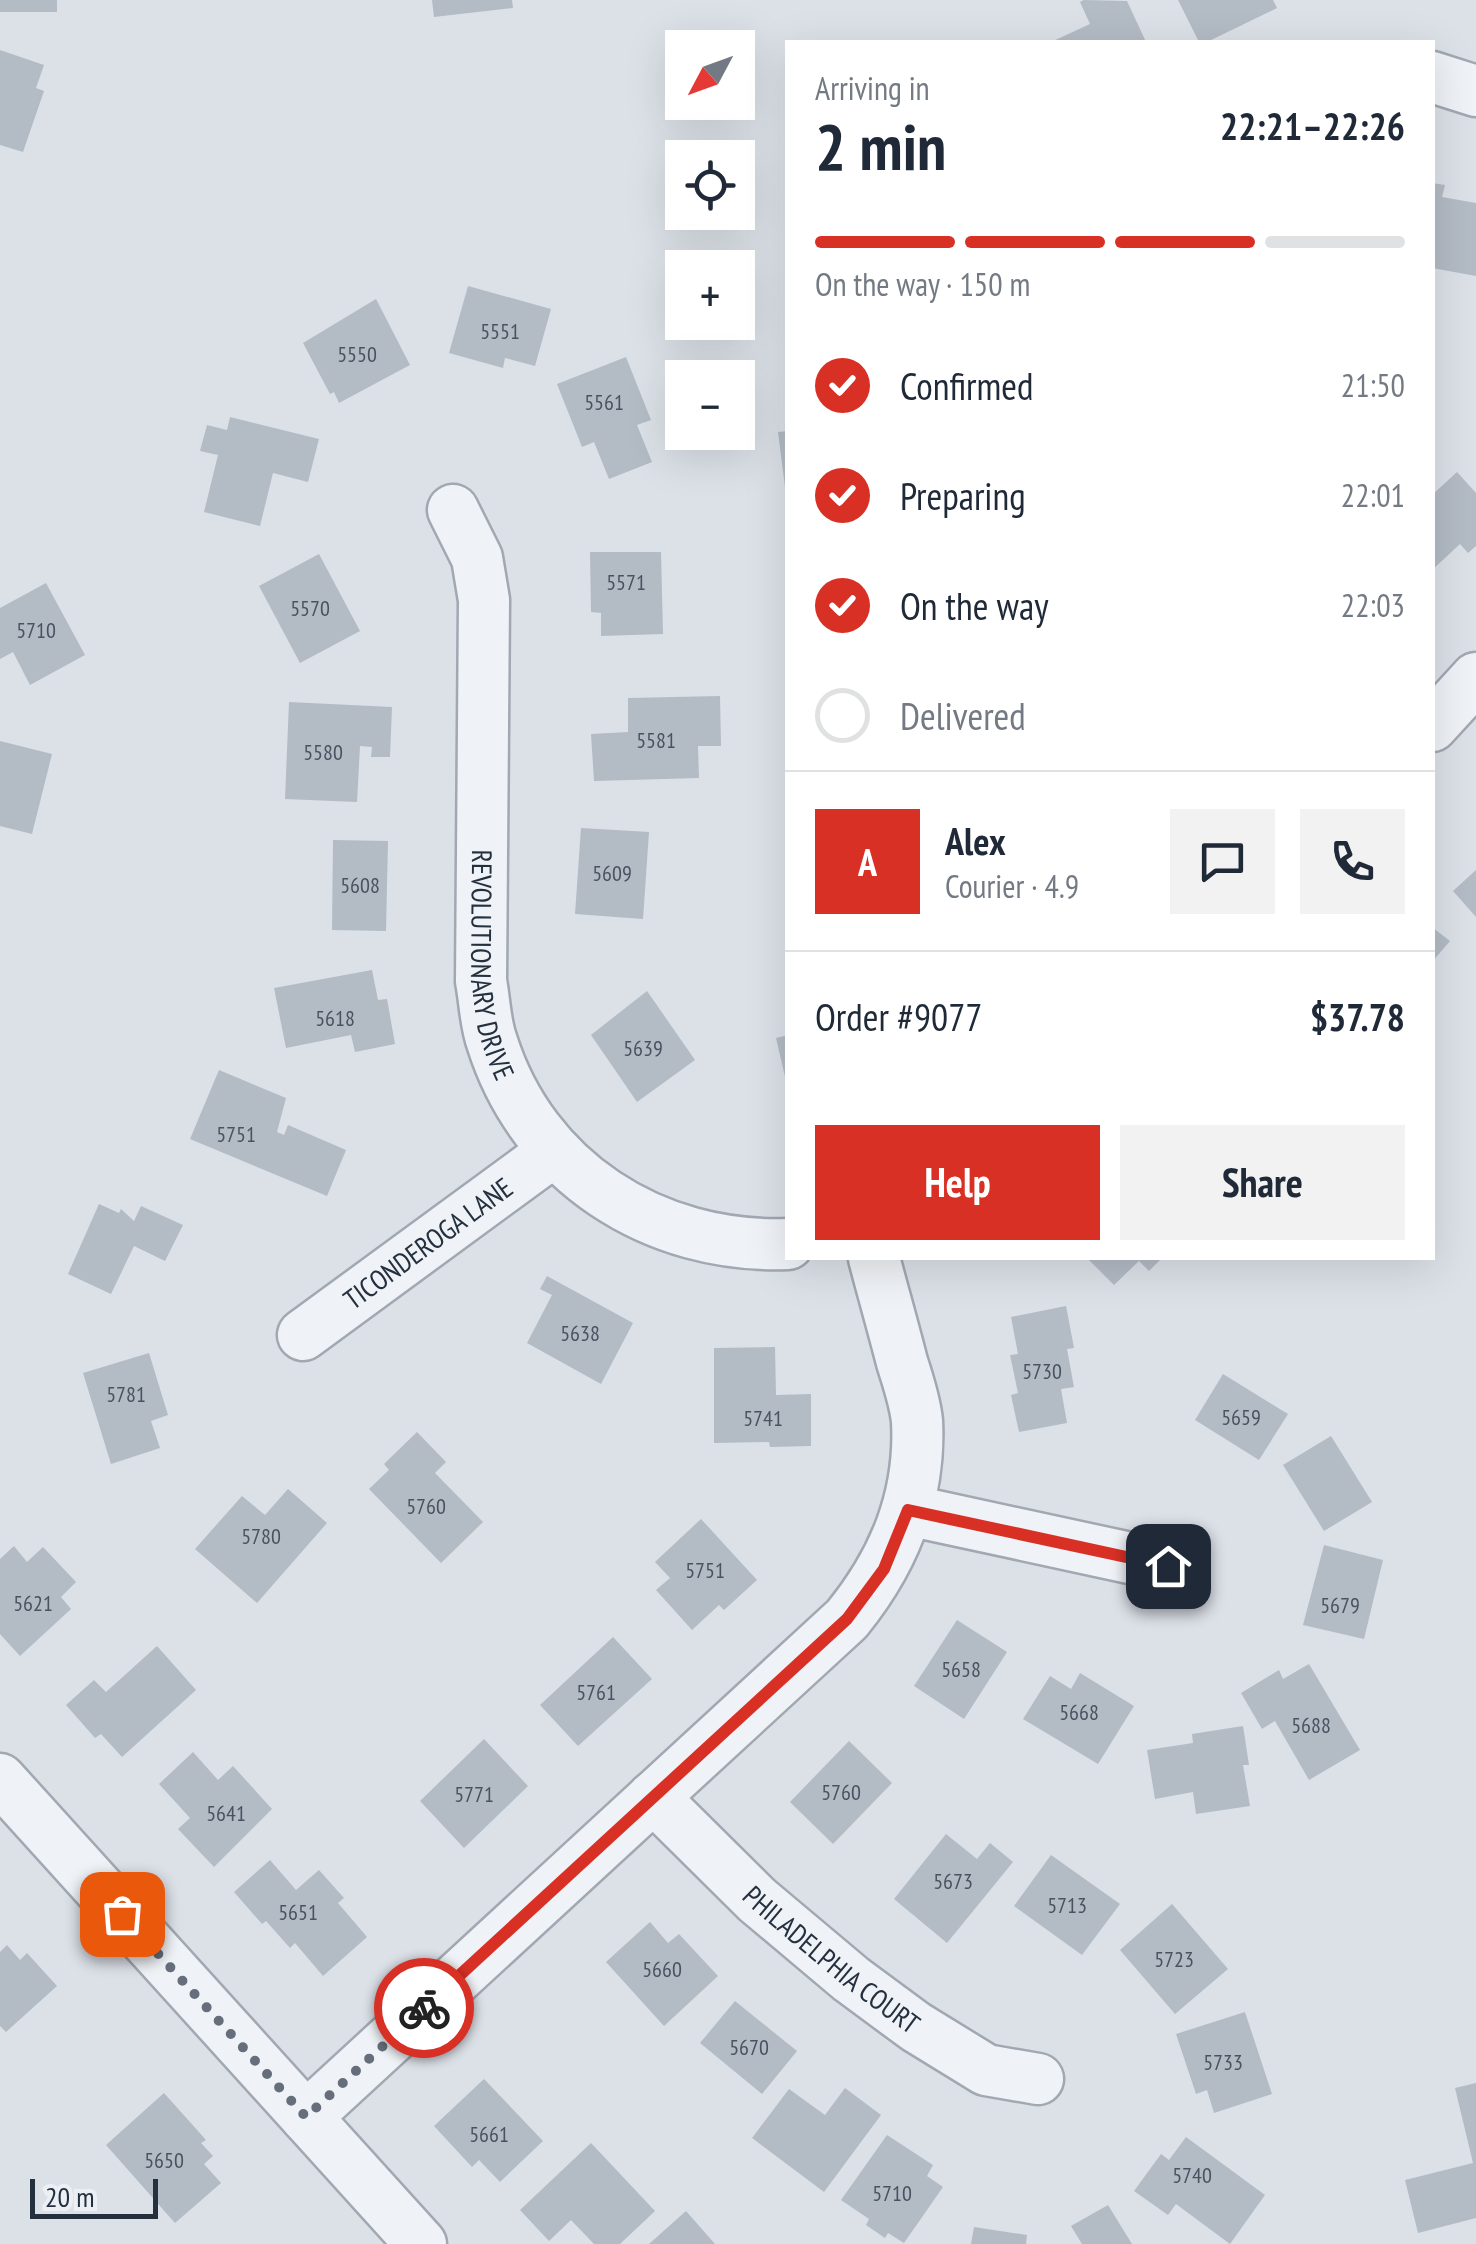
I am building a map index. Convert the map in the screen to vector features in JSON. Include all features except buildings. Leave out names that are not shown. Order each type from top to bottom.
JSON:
[{"type":"street","points":[[1435,78],[1476,91]]},
{"type":"street","name":"REVOLUTIONARY DRIVE","points":[[453,510],[477,558],[484,600],[481,982],[492,1044],[517,1101],[554,1151],[583,1179],[632,1213],[689,1235],[748,1245],[785,1244]]},
{"type":"street","points":[[1435,723],[1476,678]]},
{"type":"street","name":"TICONDEROGA LANE","points":[[303,1335],[554,1151]]},
{"type":"street","points":[[306,2117],[847,1619],[884,1569],[908,1510],[916,1471],[917,1423],[911,1387],[875,1260]]},
{"type":"street","points":[[908,1510],[1168,1566]]},
{"type":"street","points":[[0,1778],[421,2244]]},
{"type":"street","name":"PHILADELPHIA COURT","points":[[653,1797],[757,1900],[851,1980],[916,2027],[986,2070],[1038,2079]]},
{"type":"way so far","points":[[122,1914],[306,2117],[424,2008]]},
{"type":"route","points":[[424,2008],[847,1619],[884,1569],[908,1510],[1168,1566]]}]
